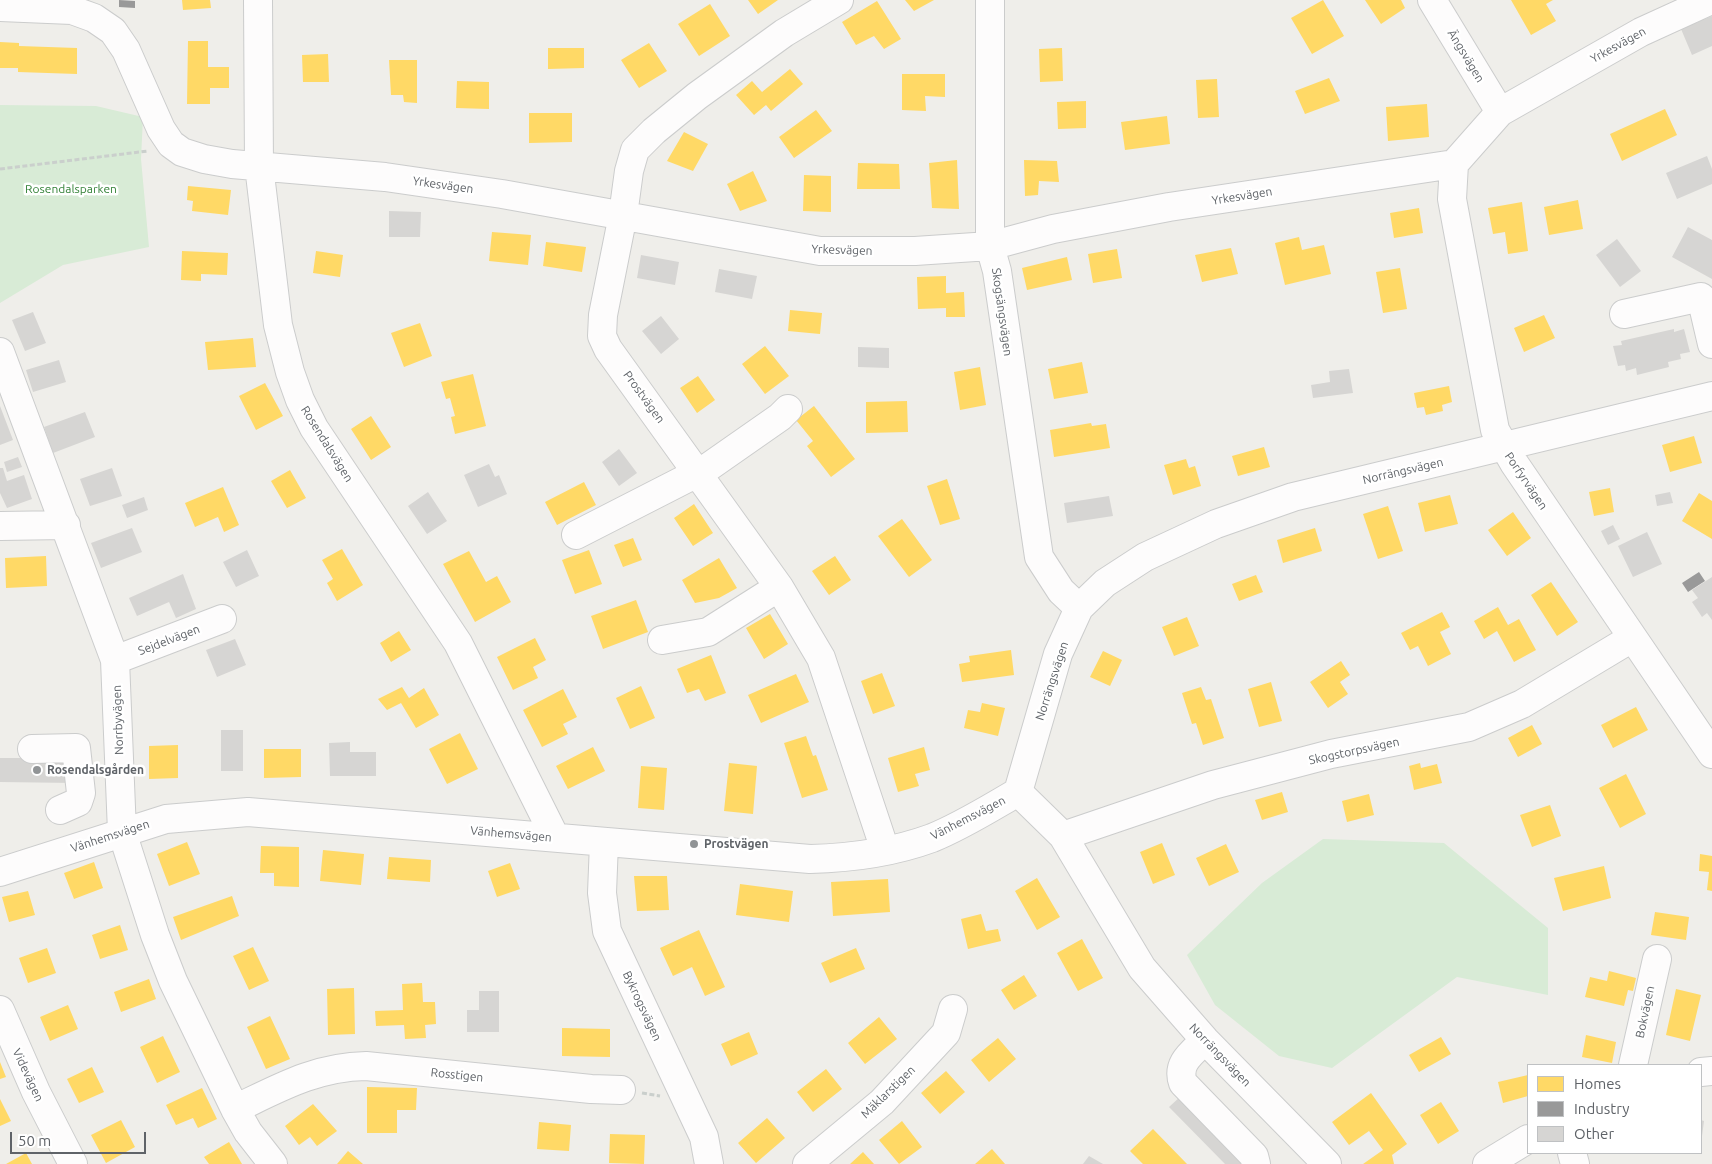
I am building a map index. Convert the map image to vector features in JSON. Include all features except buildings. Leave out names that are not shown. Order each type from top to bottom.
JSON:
[{"type":"street","name":"Rosendalsvägen","points":[[258,0],[259,166],[278,325],[290,372],[300,400],[314,428],[458,643],[555,837]]},
{"type":"street","name":"Prostvägen","points":[[839,0],[784,33],[697,96],[654,131],[635,150],[629,171],[623,214],[603,315],[602,336],[608,349],[779,587],[821,658],[885,850]]},
{"type":"street","name":"Skogsängsvägen","points":[[990,0],[990,246],[997,271],[1039,557],[1061,590],[1079,608]]},
{"type":"street","name":"Ängsvägen","points":[[1432,0],[1500,112]]},
{"type":"street","name":"Yrkesvägen","points":[[0,7],[72,10],[94,18],[113,31],[126,50],[160,129],[171,144],[182,152],[204,159],[259,166],[385,177],[623,214],[820,251],[915,251],[990,246],[1053,229],[1169,207],[1454,164],[1500,112],[1641,32],[1711,0]]},
{"type":"street","name":"Porfyrvägen","points":[[1454,164],[1452,199],[1495,430],[1632,638],[1712,754]]},
{"type":"street","points":[[1624,314],[1707,296],[1712,344]]},
{"type":"street","name":"Norrbyvägen","points":[[0,352],[116,660],[122,832],[155,934],[173,981],[235,1109],[248,1132],[273,1164]]},
{"type":"street","name":"Norrängsvägen","points":[[1327,1164],[1205,1040],[1142,968],[1063,836],[1018,792],[1058,654],[1079,608],[1105,583],[1124,570],[1184,538],[1216,524],[1293,497],[1712,396]]},
{"type":"street","points":[[576,535],[679,484],[702,478],[707,468],[747,441],[790,420]]},
{"type":"street","points":[[0,526],[66,525]]},
{"type":"street","points":[[662,640],[708,632],[779,587]]},
{"type":"street","name":"Sejdelvägen","points":[[116,660],[222,619]]},
{"type":"street","name":"Skogstorpsvägen","points":[[1063,836],[1213,785],[1331,754],[1468,727],[1522,704],[1632,638]]},
{"type":"street","points":[[32,749],[76,748],[81,793],[78,802],[60,810]]},
{"type":"street","name":"Vänhemsvägen","points":[[0,872],[166,818],[248,812],[810,859],[849,857],[932,838],[1018,792]]},
{"type":"street","name":"Bykrogsvägen","points":[[604,843],[602,893],[607,932],[704,1137],[709,1164]]},
{"type":"street","name":"Bokvägen","points":[[1633,1064],[1657,959]]},
{"type":"street","name":"Mäklarstigen","points":[[807,1164],[882,1102],[946,1033],[953,1009]]},
{"type":"street","name":"Videvägen","points":[[0,1010],[36,1092],[73,1164]]},
{"type":"street","points":[[1205,1040],[1184,1060],[1180,1068],[1183,1083],[1254,1156],[1256,1164]]},
{"type":"street","name":"Rosstigen","points":[[235,1109],[300,1078],[342,1066],[366,1066],[591,1089],[622,1090]]},
{"type":"street","points":[[1487,1164],[1527,1140]]},
{"type":"path","points":[[0,169],[152,151],[171,144]]},
{"type":"path","points":[[622,1090],[687,1101]]},
{"type":"green space","name":"Rosendalsparken","points":[[0,105],[96,106],[143,117],[141,159],[149,247],[63,265],[0,303]]},
{"type":"green space","points":[[1323,839],[1444,843],[1548,928],[1548,995],[1457,977],[1332,1068],[1279,1056],[1215,1005],[1187,955],[1262,883]]},
{"type":"place","name":"Rosendalsgården","points":[[37,770]]},
{"type":"place","name":"Prostvägen","points":[[694,844]]}]
